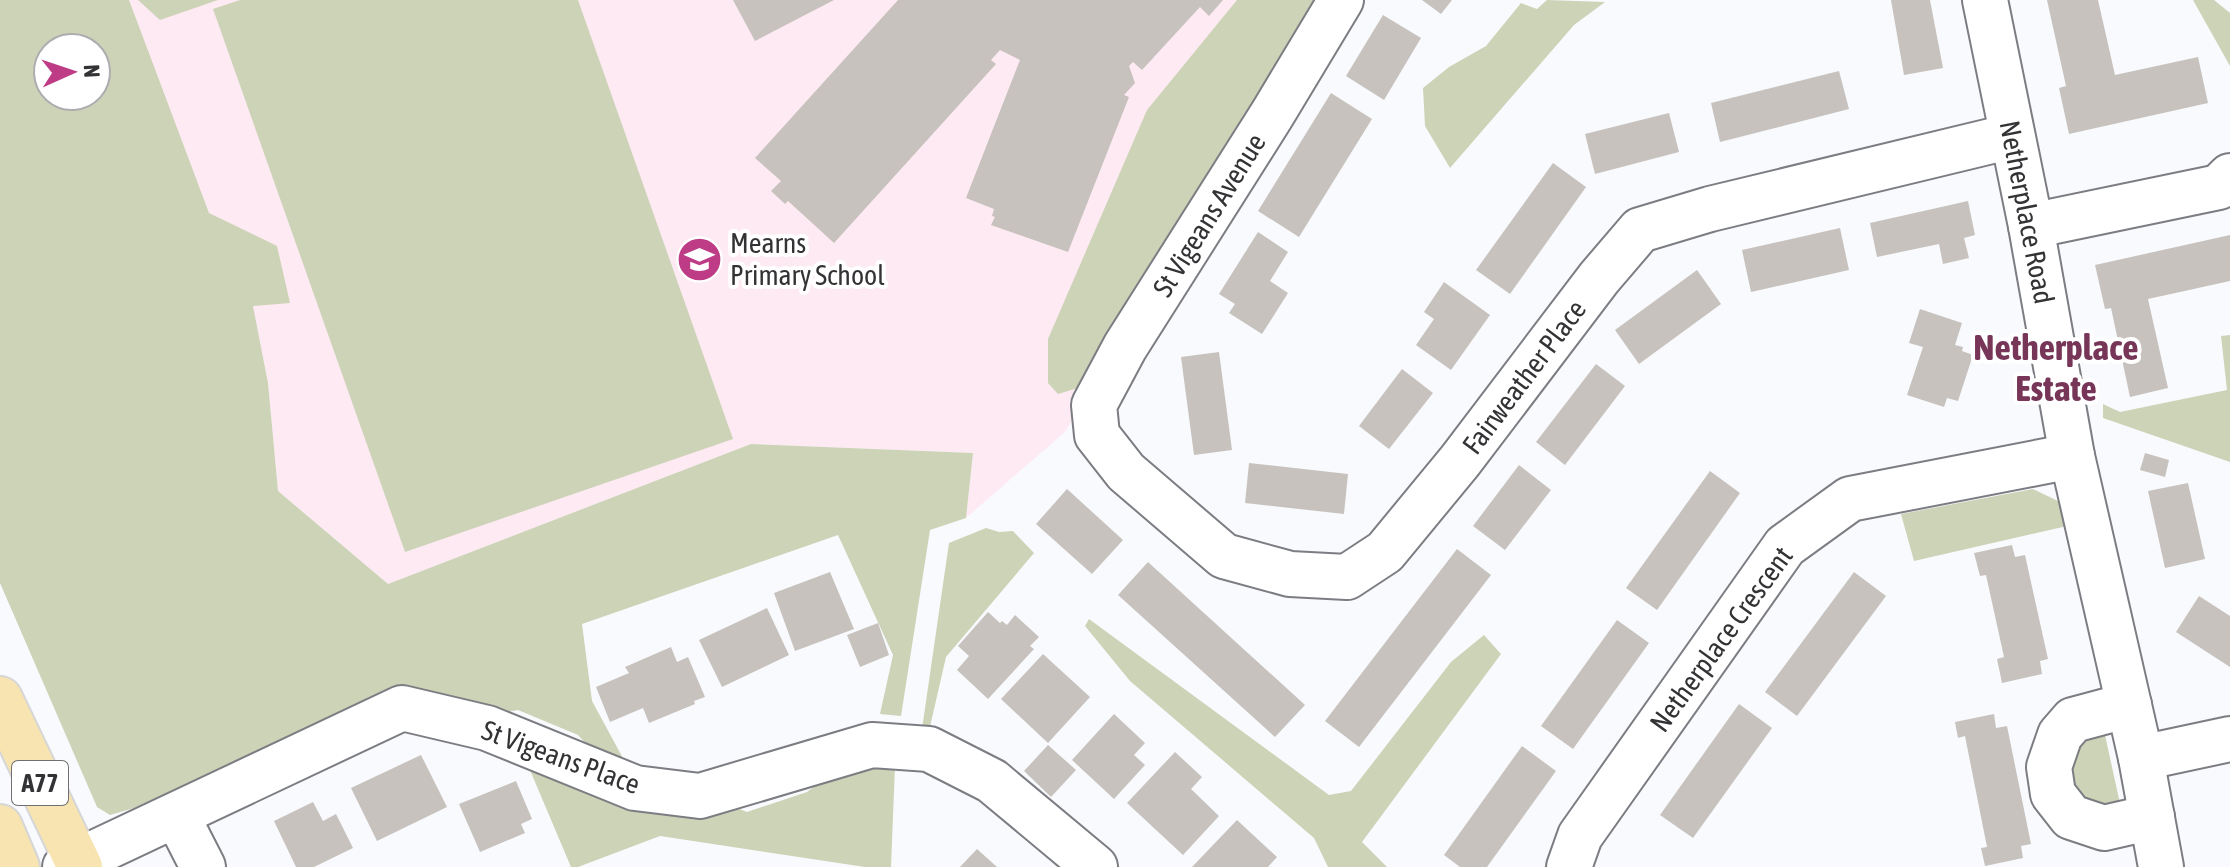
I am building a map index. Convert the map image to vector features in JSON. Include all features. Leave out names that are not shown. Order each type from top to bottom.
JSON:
[{"type":"main road","name":"A77","points":[[0,699],[74,865]]},
{"type":"main road","name":"A77","points":[[0,827],[17,867]]},
{"type":"street","name":"St Vigeans Avenue","points":[[1097,435],[1094,405],[1125,347],[1341,0]]},
{"type":"street","name":"Netherplace Road","points":[[1985,0],[2031,226],[2072,456],[2141,758],[2161,867]]},
{"type":"street","name":"Fairweather Place","points":[[1097,435],[1126,472],[1224,556],[1290,574],[1347,577],[1385,552],[1640,230],[1710,209],[2012,136]]},
{"type":"street","points":[[2031,226],[2219,187],[2230,176]]},
{"type":"street","name":"Netherplace Crescent","points":[[1569,867],[1580,836],[1785,546],[1850,499],[2072,456]]},
{"type":"street","points":[[2129,705],[2073,720],[2060,735],[2049,767],[2053,794],[2071,817],[2104,828],[2152,817]]},
{"type":"street","name":"St Vigeans Place","points":[[74,865],[402,708],[487,728],[635,788],[700,796],[872,745],[929,749],[992,781],[1095,867]]},
{"type":"street","points":[[2141,758],[2230,739]]},
{"type":"street","points":[[177,816],[203,867]]},
{"type":"shaded area","name":"Mearns Primary School","points":[[127,0],[1321,0],[1065,432],[966,518],[973,453],[751,444],[388,584],[278,491],[268,383],[253,306],[209,213]]},
{"type":"green space","points":[[0,0],[129,0],[209,213],[277,246],[290,303],[253,306],[268,383],[278,491],[388,584],[751,444],[973,453],[966,518],[930,530],[901,716],[880,714],[893,655],[838,535],[582,624],[592,701],[624,760],[599,758],[578,735],[518,710],[491,715],[366,708],[134,808],[110,815],[97,807],[0,583]]},
{"type":"green space","points":[[138,0],[218,0],[160,20]]},
{"type":"green space","points":[[240,0],[578,0],[733,439],[405,552],[213,9]]},
{"type":"green space","points":[[1237,0],[1321,0],[1094,383],[1058,394],[1048,383],[1048,339],[1147,110]]},
{"type":"green space","points":[[1547,0],[1605,2],[1574,25],[1450,168],[1425,126],[1423,88],[1449,67],[1486,46],[1521,3],[1537,9]]},
{"type":"green space","points":[[2193,0],[2214,0],[2230,13],[2230,66]]},
{"type":"green space","points":[[2230,335],[2230,462],[2103,418],[2103,404],[2120,412],[2227,390],[2221,336]]},
{"type":"green space","points":[[2033,489],[2058,501],[2067,526],[1914,561],[1901,514]]},
{"type":"green space","points":[[986,528],[999,532],[1013,531],[1034,553],[946,657],[929,731],[922,729],[949,543]]},
{"type":"green space","points":[[1089,619],[1329,795],[1351,791],[1451,662],[1484,635],[1501,654],[1362,842],[1387,867],[1328,867],[1314,838],[1130,681],[1085,626]]},
{"type":"green space","points":[[2101,717],[2123,817],[2096,818],[2059,763]]},
{"type":"green space","points":[[527,763],[719,801],[747,812],[807,792],[839,768],[895,766],[891,867],[865,867],[660,836],[571,867]]},
{"type":"building","points":[[733,0],[834,0],[755,41]]},
{"type":"building","points":[[898,0],[1223,0],[1209,16],[1200,7],[1142,70],[1133,62],[1129,66],[1135,83],[1124,95],[1129,97],[1068,252],[991,225],[995,217],[992,216],[994,209],[966,198],[1020,60],[1000,50],[991,60],[996,64],[834,243],[788,201],[785,204],[771,191],[781,181],[755,158]]},
{"type":"building","points":[[1422,0],[1452,0],[1441,14]]},
{"type":"building","points":[[1891,0],[1930,0],[1943,68],[1904,75]]},
{"type":"building","points":[[2047,0],[2098,0],[2115,75],[2198,57],[2208,103],[2069,134],[2059,88],[2066,86]]},
{"type":"building","points":[[1383,15],[1421,38],[1384,100],[1346,76]]},
{"type":"building","points":[[1839,71],[1849,109],[1720,142],[1711,103]]},
{"type":"building","points":[[1331,93],[1372,119],[1299,237],[1258,211]]},
{"type":"building","points":[[1669,113],[1679,152],[1595,174],[1585,134]]},
{"type":"building","points":[[1553,163],[1586,187],[1510,294],[1476,270]]},
{"type":"building","points":[[1968,201],[1975,235],[1964,238],[1969,258],[1943,264],[1939,244],[1877,257],[1870,223]]},
{"type":"building","points":[[1840,228],[1849,270],[1751,292],[1742,250]]},
{"type":"building","points":[[1258,232],[1288,252],[1270,281],[1288,293],[1262,334],[1229,313],[1235,304],[1219,294]]},
{"type":"building","points":[[2230,235],[2230,281],[2148,299],[2168,388],[2130,397],[2111,308],[2105,309],[2095,265]]},
{"type":"building","points":[[1697,270],[1721,304],[1639,364],[1615,330]]},
{"type":"building","points":[[1444,282],[1490,315],[1451,370],[1416,345],[1434,319],[1424,312]]},
{"type":"building","points":[[1920,309],[1962,323],[1955,345],[1973,355],[1958,401],[1947,398],[1944,407],[1907,395],[1923,347],[1909,343]]},
{"type":"building","points":[[1219,352],[1232,450],[1194,455],[1181,357]]},
{"type":"building","points":[[1596,364],[1625,386],[1565,465],[1536,442]]},
{"type":"building","points":[[1402,369],[1433,393],[1389,449],[1359,426]]},
{"type":"building","points":[[2145,453],[2169,460],[2165,477],[2140,470]]},
{"type":"building","points":[[1249,463],[1348,474],[1344,514],[1245,503]]},
{"type":"building","points":[[1519,465],[1551,490],[1505,550],[1473,526]]},
{"type":"building","points":[[1710,471],[1740,493],[1657,610],[1626,588]]},
{"type":"building","points":[[2188,483],[2205,559],[2165,568],[2148,491]]},
{"type":"building","points":[[1067,489],[1123,540],[1092,574],[1036,524]]},
{"type":"building","points":[[2012,545],[2015,557],[2025,555],[2048,659],[2040,661],[2042,674],[2002,683],[1997,659],[2004,657],[1986,575],[1980,576],[1974,553]]},
{"type":"building","points":[[1457,549],[1491,575],[1359,747],[1325,721]]},
{"type":"building","points":[[1148,562],[1305,705],[1275,737],[1118,595]]},
{"type":"building","points":[[830,572],[854,629],[795,651],[774,593]]},
{"type":"building","points":[[1854,572],[1886,596],[1797,716],[1765,692]]},
{"type":"building","points":[[2199,596],[2230,616],[2230,667],[2176,632]]},
{"type":"building","points":[[767,608],[789,655],[722,687],[699,640]]},
{"type":"building","points":[[988,612],[1007,625],[1015,615],[1039,637],[1030,646],[1034,649],[988,699],[957,670],[969,656],[958,646]]},
{"type":"building","points":[[1617,620],[1649,643],[1573,749],[1541,726]]},
{"type":"building","points":[[878,623],[889,655],[860,667],[847,635]]},
{"type":"building","points":[[671,647],[677,662],[688,657],[705,697],[649,723],[643,708],[610,722],[596,687],[629,673],[625,667]]},
{"type":"building","points":[[1043,654],[1090,697],[1048,743],[1001,699]]},
{"type":"building","points":[[1739,704],[1772,728],[1693,838],[1660,815]]},
{"type":"building","points":[[1114,714],[1145,743],[1134,755],[1145,765],[1114,799],[1072,760]]},
{"type":"building","points":[[1994,714],[1996,728],[2007,726],[2031,844],[2021,846],[2023,858],[1985,866],[1981,848],[1987,847],[1965,736],[1958,738],[1955,722]]},
{"type":"building","points":[[1048,745],[1076,770],[1051,797],[1024,771]]},
{"type":"building","points":[[1522,746],[1556,771],[1487,867],[1460,867],[1444,855]]},
{"type":"building","points":[[1175,752],[1202,777],[1191,789],[1219,816],[1183,855],[1127,803]]},
{"type":"building","points":[[421,755],[447,807],[377,841],[351,788]]},
{"type":"building","points":[[516,781],[532,819],[521,824],[525,833],[480,852],[459,804]]},
{"type":"building","points":[[313,802],[323,821],[336,814],[353,848],[314,867],[296,867],[274,821]]},
{"type":"building","points":[[1237,820],[1277,857],[1268,867],[1192,867]]},
{"type":"building","points":[[977,849],[997,867],[960,867]]},
{"type":"place","name":"Mearns Primary School","points":[[699,259]]},
{"type":"district","name":"Netherplace Estate","points":[[2056,368]]}]
